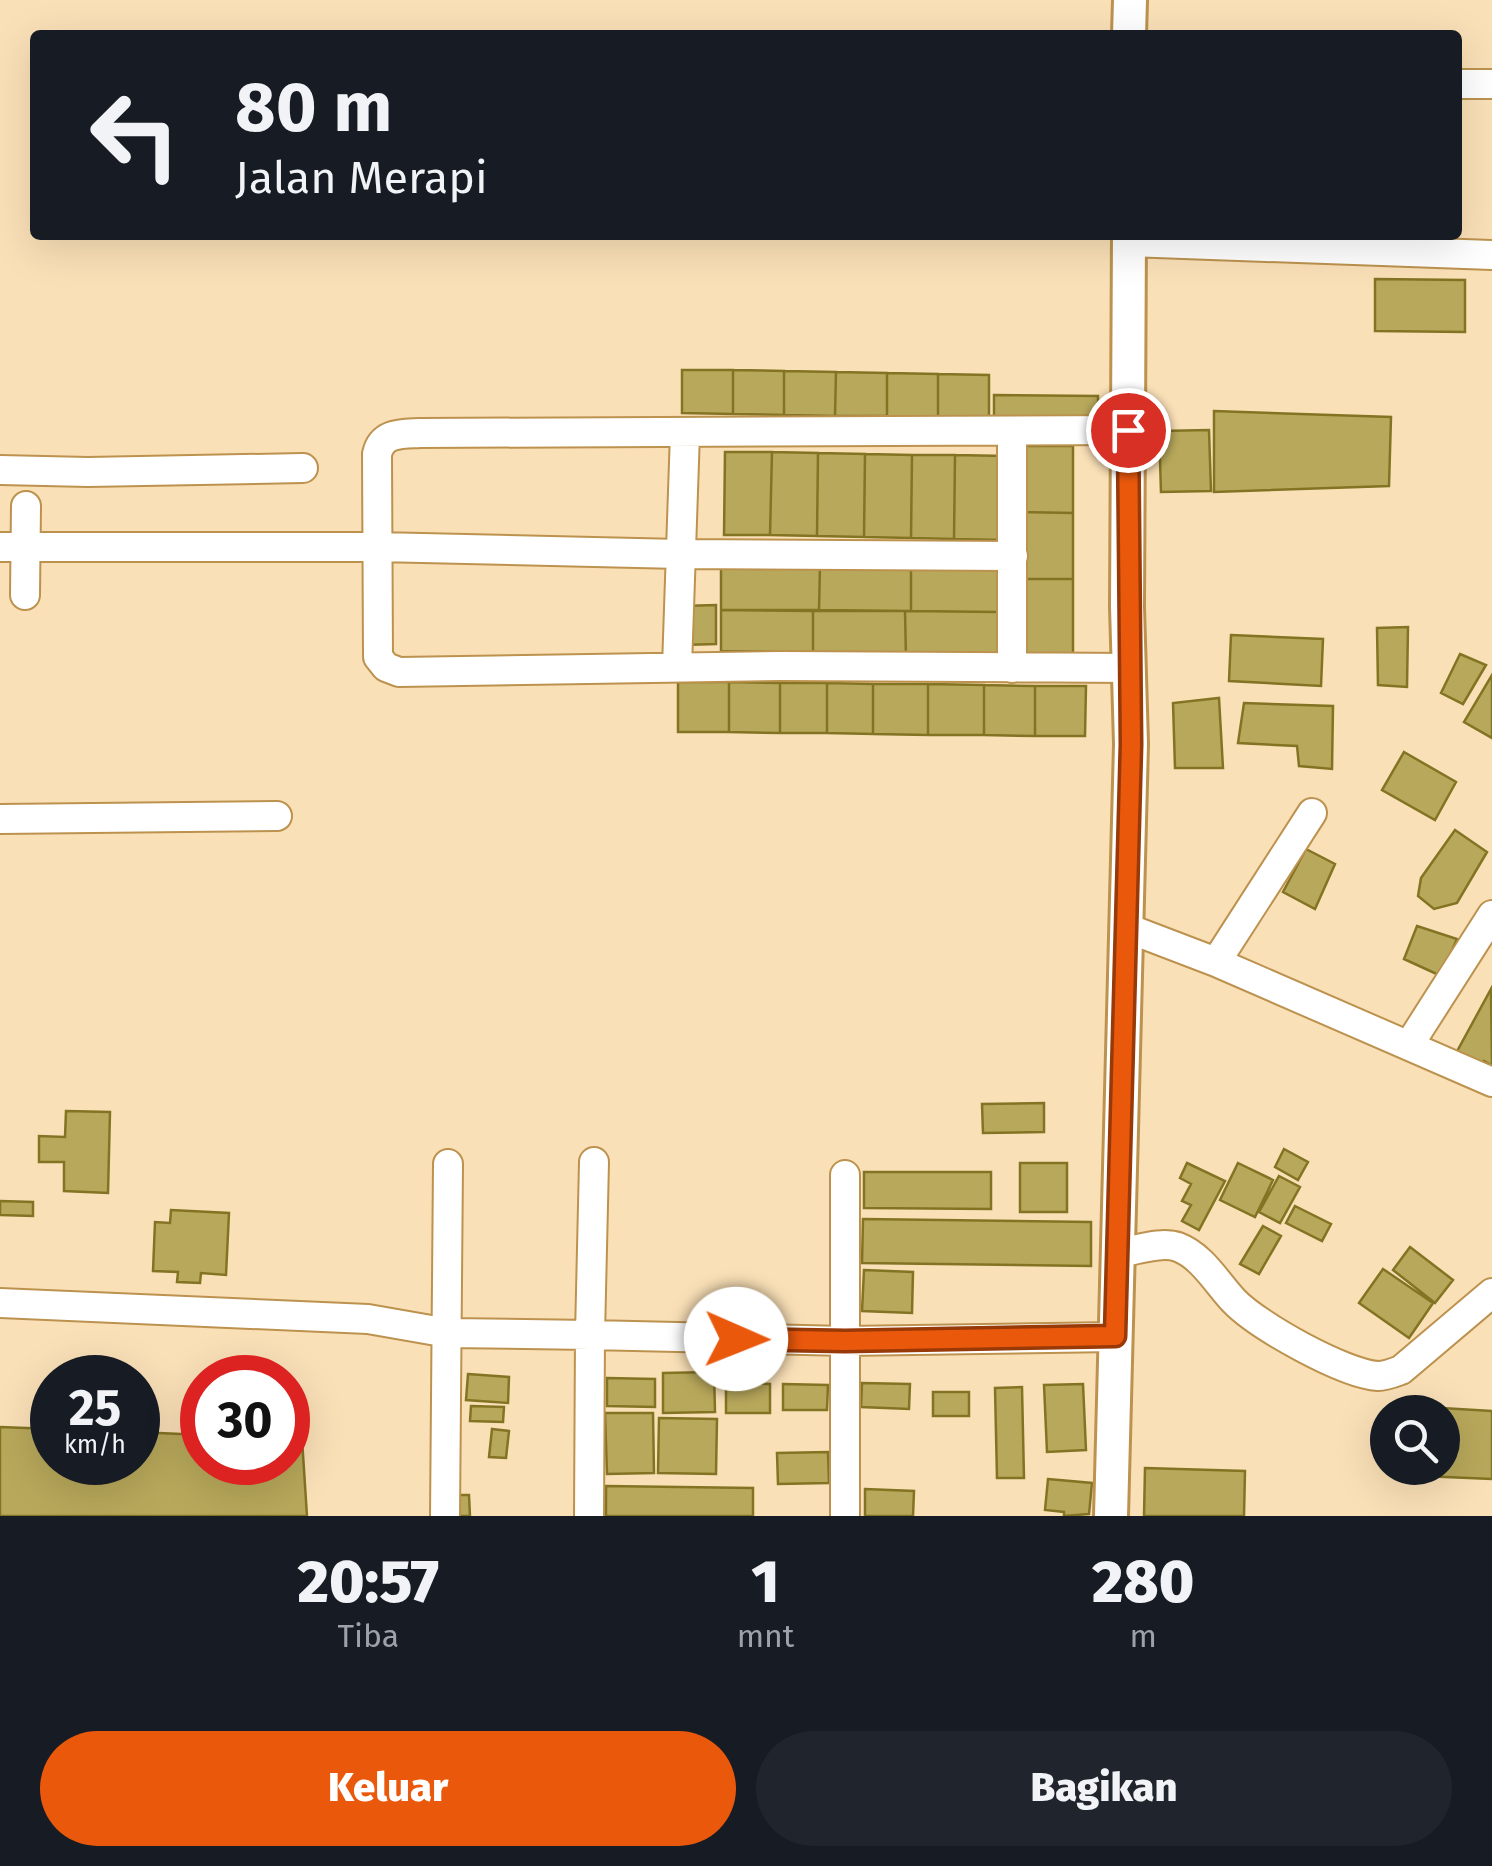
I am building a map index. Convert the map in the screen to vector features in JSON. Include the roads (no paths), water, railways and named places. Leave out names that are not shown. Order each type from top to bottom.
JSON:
[{"type":"street","points":[[1129,30],[1130,0]]},
{"type":"street","points":[[1462,84],[1492,84]]},
{"type":"street","points":[[1111,1516],[1131,744],[1129,240]]},
{"type":"street","points":[[1172,240],[1492,255]]},
{"type":"street","points":[[1128,430],[393,435],[384,439],[377,454],[378,660],[389,668],[409,672],[678,667],[1129,668]]},
{"type":"street","points":[[678,667],[685,432]]},
{"type":"street","points":[[1012,432],[1012,668]]},
{"type":"street","points":[[0,470],[303,468]]},
{"type":"street","points":[[25,594],[13,548],[26,506]]},
{"type":"street","points":[[13,548],[378,547],[1013,556]]},
{"type":"street","points":[[1216,962],[1312,813]]},
{"type":"street","points":[[0,819],[278,816]]},
{"type":"street","points":[[1409,1045],[1492,914]]},
{"type":"street","points":[[1127,928],[1216,962],[1492,1082]]},
{"type":"street","points":[[589,1516],[594,1162]]},
{"type":"street","points":[[445,1516],[448,1164]]},
{"type":"street","points":[[845,1175],[845,1516]]},
{"type":"street","points":[[1116,1253],[1168,1245],[1183,1249],[1197,1259],[1236,1304],[1268,1327],[1362,1374],[1383,1377],[1400,1370],[1492,1293]]},
{"type":"street","points":[[0,1303],[368,1320],[448,1333],[845,1341],[1115,1336]]}]
